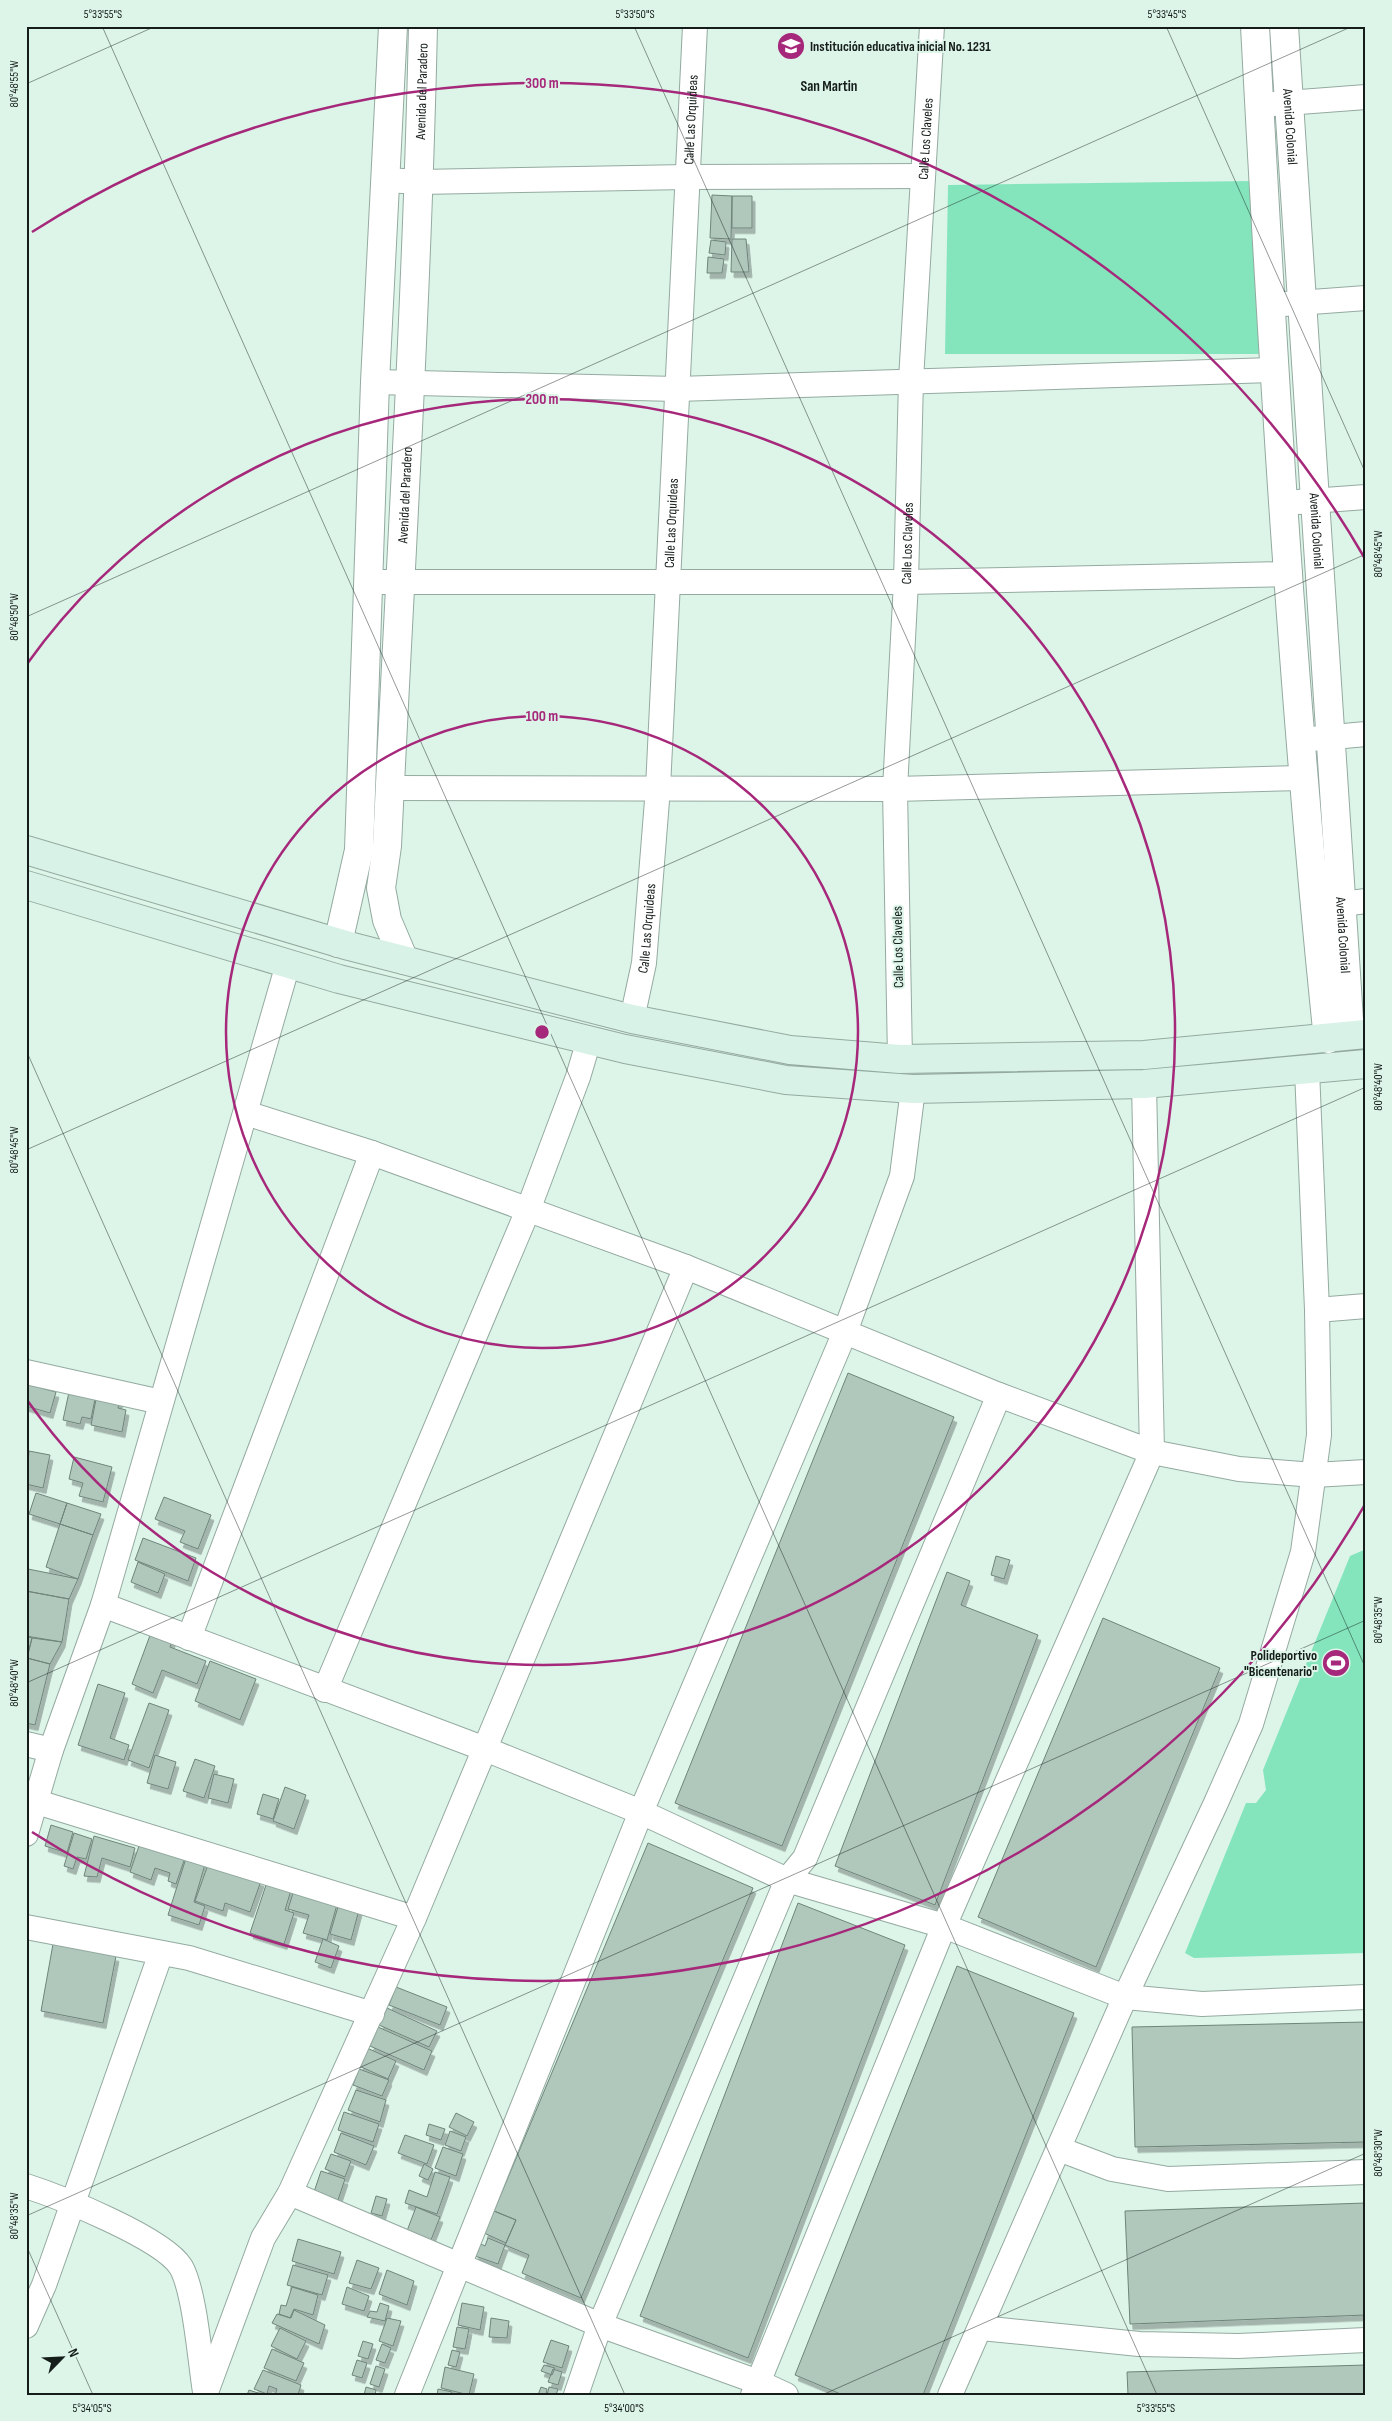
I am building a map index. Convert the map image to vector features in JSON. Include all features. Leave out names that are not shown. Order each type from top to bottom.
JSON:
[{"type":"main road","points":[[26,850],[343,945],[632,1018],[790,1050],[900,1060],[1144,1055],[1348,1036]]},
{"type":"main road","points":[[26,885],[339,979],[589,1040],[786,1080],[913,1089],[1144,1084],[1366,1064]]},
{"type":"main road","points":[[339,979],[343,945]]},
{"type":"street","points":[[343,945],[359,850],[375,382],[393,26]]},
{"type":"street","name":"Avenida del Paradero","points":[[404,960],[387,920],[382,888],[387,846],[411,381],[420,182],[423,26]]},
{"type":"street","name":"Calle Las Orquideas","points":[[632,1018],[644,963],[658,788],[695,26]]},
{"type":"street","name":"Calle Los Claveles","points":[[900,1060],[895,789],[906,582],[911,380],[932,26]]},
{"type":"street","points":[[1255,26],[1274,370],[1290,574],[1302,778],[1348,1036]]},
{"type":"street","name":"Avenida Colonial","points":[[1284,26],[1330,738],[1354,902],[1348,1036]]},
{"type":"street","points":[[1259,105],[1366,97]]},
{"type":"street","points":[[386,180],[420,182],[687,177],[923,176]]},
{"type":"street","points":[[1270,305],[1366,298]]},
{"type":"street","points":[[375,382],[411,381],[677,389],[911,380],[1274,370]]},
{"type":"street","points":[[1284,503],[1366,497]]},
{"type":"street","points":[[368,582],[906,582],[1290,574]]},
{"type":"street","points":[[1300,740],[1366,734]]},
{"type":"street","points":[[390,788],[895,789],[1302,778]]},
{"type":"street","points":[[26,1834],[51,1750],[103,1606],[288,964]]},
{"type":"street","points":[[324,1690],[528,1210],[578,1077],[589,1040]]},
{"type":"street","points":[[950,2395],[1125,1996],[1216,1805],[1251,1724],[1303,1552],[1319,1435],[1317,1310],[1307,1070]]},
{"type":"street","points":[[755,2388],[944,1926],[1152,1452],[1144,1084]]},
{"type":"street","points":[[408,2395],[641,1812],[845,1332],[902,1176],[913,1089]]},
{"type":"street","points":[[246,1113],[372,1153],[686,1266],[999,1396],[1152,1452],[1239,1469],[1314,1475],[1366,1472]]},
{"type":"street","points":[[189,1638],[372,1153]]},
{"type":"street","points":[[205,2395],[262,2238],[290,2193],[414,1918],[686,1266]]},
{"type":"street","points":[[1317,1310],[1366,1306]]},
{"type":"street","points":[[26,1372],[162,1402]]},
{"type":"street","points":[[576,2395],[600,2325],[787,1880],[805,1858],[999,1396]]},
{"type":"street","points":[[103,1606],[485,1750],[641,1812],[787,1880],[944,1926],[1125,1996],[1202,2004],[1366,1997]]},
{"type":"street","points":[[26,1744],[51,1750]]},
{"type":"street","points":[[37,1802],[414,1918]]},
{"type":"street","points":[[26,1928],[190,1958],[372,2014]]},
{"type":"street","points":[[26,2326],[73,2202],[161,1953]]},
{"type":"street","points":[[1059,2149],[1112,2169],[1168,2179],[1366,2172]]},
{"type":"street","points":[[26,2186],[73,2202],[157,2245],[180,2267],[190,2297],[205,2395]]},
{"type":"street","points":[[290,2193],[600,2325],[755,2388],[786,2395]]},
{"type":"street","points":[[981,2328],[1139,2344],[1238,2346],[1366,2340]]},
{"type":"green space","points":[[1253,181],[1259,354],[945,354],[948,185]]},
{"type":"green space","name":"Polideportivo \"Bicentenario\"","points":[[1366,1549],[1366,1953],[1194,1958],[1185,1953],[1246,1803],[1256,1803],[1266,1790],[1263,1770],[1350,1556]]},
{"type":"building","points":[[712,195],[732,196],[731,239],[710,238]]},
{"type":"building","points":[[732,196],[752,196],[752,228],[732,228]]},
{"type":"building","points":[[732,239],[746,239],[749,272],[731,272]]},
{"type":"building","points":[[711,240],[726,242],[725,255],[709,253]]},
{"type":"building","points":[[708,257],[724,259],[722,273],[707,273]]},
{"type":"building","points":[[848,1373],[954,1417],[782,1846],[675,1803]]},
{"type":"building","points":[[71,1383],[97,1389],[91,1419],[82,1417],[80,1424],[63,1420]]},
{"type":"building","points":[[26,1384],[56,1392],[50,1413],[26,1406]]},
{"type":"building","points":[[98,1389],[121,1394],[118,1408],[126,1410],[122,1432],[91,1425]]},
{"type":"building","points":[[29,1451],[50,1455],[43,1488],[26,1484]]},
{"type":"building","points":[[74,1457],[112,1467],[103,1502],[79,1496],[83,1483],[69,1479]]},
{"type":"building","points":[[36,1493],[67,1503],[60,1524],[29,1514]]},
{"type":"building","points":[[164,1497],[211,1515],[198,1549],[180,1542],[185,1531],[155,1519]]},
{"type":"building","points":[[67,1503],[101,1514],[93,1535],[60,1524]]},
{"type":"building","points":[[60,1524],[93,1535],[78,1579],[46,1567]]},
{"type":"building","points":[[143,1538],[196,1558],[188,1581],[135,1560]]},
{"type":"building","points":[[996,1556],[1010,1560],[1004,1579],[991,1575]]},
{"type":"building","points":[[138,1562],[165,1574],[158,1593],[131,1582]]},
{"type":"building","points":[[28,1569],[78,1579],[69,1599],[26,1591]]},
{"type":"building","points":[[947,1572],[970,1581],[961,1605],[1038,1635],[935,1905],[835,1866]]},
{"type":"building","points":[[26,1591],[69,1599],[62,1642],[26,1636]]},
{"type":"building","points":[[1103,1618],[1220,1668],[1096,1967],[978,1917]]},
{"type":"building","points":[[152,1630],[173,1638],[170,1647],[206,1661],[197,1684],[162,1670],[153,1693],[132,1684]]},
{"type":"building","points":[[26,1636],[32,1638],[27,1658],[50,1664],[35,1725],[26,1723]]},
{"type":"building","points":[[32,1638],[62,1642],[50,1664],[27,1658]]},
{"type":"building","points":[[210,1661],[256,1679],[240,1720],[195,1701]]},
{"type":"building","points":[[98,1684],[125,1693],[110,1738],[129,1745],[124,1760],[78,1745]]},
{"type":"building","points":[[149,1703],[169,1710],[149,1768],[128,1760]]},
{"type":"building","points":[[155,1755],[176,1762],[168,1789],[147,1783]]},
{"type":"building","points":[[195,1759],[215,1766],[204,1798],[183,1791]]},
{"type":"building","points":[[214,1774],[234,1779],[228,1803],[208,1798]]},
{"type":"building","points":[[285,1787],[306,1795],[294,1829],[273,1821]]},
{"type":"building","points":[[263,1794],[279,1799],[273,1819],[257,1814]]},
{"type":"building","points":[[51,1825],[73,1832],[67,1853],[45,1846]]},
{"type":"building","points":[[74,1833],[92,1839],[86,1859],[77,1857],[73,1869],[64,1866]]},
{"type":"building","points":[[94,1836],[135,1848],[130,1867],[102,1858],[97,1877],[84,1876]]},
{"type":"building","points":[[141,1840],[188,1849],[176,1884],[168,1881],[170,1873],[155,1868],[151,1880],[130,1872]]},
{"type":"building","points":[[648,1843],[753,1888],[581,2298],[522,2273],[529,2255],[505,2245],[516,2220],[494,2211]]},
{"type":"building","points":[[187,1855],[206,1861],[194,1902],[205,1906],[199,1925],[168,1915]]},
{"type":"building","points":[[209,1862],[261,1881],[250,1912],[225,1903],[223,1911],[195,1901]]},
{"type":"building","points":[[268,1879],[292,1887],[285,1910],[294,1913],[284,1944],[250,1933]]},
{"type":"building","points":[[295,1887],[338,1901],[327,1940],[303,1933],[309,1915],[288,1909]]},
{"type":"building","points":[[340,1900],[360,1906],[351,1940],[330,1934]]},
{"type":"building","points":[[798,1903],[905,1945],[748,2358],[640,2316]]},
{"type":"building","points":[[323,1939],[339,1946],[331,1968],[315,1962]]},
{"type":"building","points":[[53,1944],[116,1956],[103,2023],[41,2011]]},
{"type":"building","points":[[957,1966],[1074,2013],[923,2395],[843,2395],[795,2375]]},
{"type":"building","points":[[396,1987],[447,2007],[440,2025],[389,2005]]},
{"type":"building","points":[[387,2008],[437,2031],[429,2047],[379,2025]]},
{"type":"building","points":[[1366,2022],[1366,2142],[1135,2147],[1132,2027]]},
{"type":"building","points":[[378,2027],[432,2051],[424,2070],[370,2046]]},
{"type":"building","points":[[367,2048],[396,2061],[388,2079],[359,2066]]},
{"type":"building","points":[[359,2069],[389,2080],[382,2096],[353,2085]]},
{"type":"building","points":[[356,2090],[386,2100],[380,2122],[348,2110]]},
{"type":"building","points":[[344,2112],[379,2124],[373,2142],[338,2130]]},
{"type":"building","points":[[456,2113],[474,2122],[467,2136],[449,2127]]},
{"type":"building","points":[[429,2124],[445,2129],[441,2140],[426,2135]]},
{"type":"building","points":[[450,2131],[466,2137],[461,2151],[445,2145]]},
{"type":"building","points":[[341,2133],[374,2146],[366,2165],[334,2152]]},
{"type":"building","points":[[405,2135],[434,2145],[427,2164],[398,2153]]},
{"type":"building","points":[[443,2147],[463,2154],[456,2176],[435,2168]]},
{"type":"building","points":[[331,2154],[351,2161],[345,2177],[325,2169]]},
{"type":"building","points":[[424,2164],[433,2169],[428,2180],[419,2176]]},
{"type":"building","points":[[321,2171],[345,2179],[338,2200],[314,2192]]},
{"type":"building","points":[[435,2172],[450,2177],[437,2214],[405,2203],[409,2190],[427,2197]]},
{"type":"building","points":[[376,2196],[387,2199],[382,2216],[371,2213]]},
{"type":"building","points":[[1366,2203],[1366,2315],[1130,2324],[1125,2211]]},
{"type":"building","points":[[416,2207],[440,2217],[431,2240],[407,2231]]},
{"type":"building","points":[[494,2211],[516,2220],[506,2243],[484,2233]]},
{"type":"building","points":[[488,2238],[505,2245],[498,2264],[475,2256],[479,2243],[485,2246]]},
{"type":"building","points":[[298,2239],[341,2252],[334,2274],[292,2261]]},
{"type":"building","points":[[357,2260],[379,2268],[371,2289],[349,2283]]},
{"type":"building","points":[[293,2265],[328,2275],[322,2295],[287,2285]]},
{"type":"building","points":[[387,2270],[414,2281],[407,2305],[379,2294]]},
{"type":"building","points":[[292,2287],[318,2295],[313,2315],[294,2309],[290,2318],[279,2314],[281,2305],[286,2306]]},
{"type":"building","points":[[347,2287],[369,2296],[364,2311],[342,2304]]},
{"type":"building","points":[[380,2303],[389,2306],[385,2321],[367,2317],[370,2311],[377,2312]]},
{"type":"building","points":[[462,2303],[484,2307],[480,2330],[458,2325]]},
{"type":"building","points":[[294,2310],[325,2325],[319,2344],[272,2323],[277,2314],[291,2318]]},
{"type":"building","points":[[387,2318],[401,2321],[393,2346],[379,2341]]},
{"type":"building","points":[[491,2318],[509,2321],[507,2338],[489,2337]]},
{"type":"building","points":[[457,2327],[469,2329],[465,2349],[453,2347]]},
{"type":"building","points":[[280,2328],[306,2341],[297,2359],[271,2346]]},
{"type":"building","points":[[551,2340],[569,2346],[562,2368],[543,2362]]},
{"type":"building","points":[[363,2341],[373,2344],[368,2359],[358,2356]]},
{"type":"building","points":[[382,2344],[391,2348],[385,2363],[376,2360]]},
{"type":"building","points":[[272,2349],[304,2363],[296,2381],[264,2368]]},
{"type":"building","points":[[452,2350],[460,2352],[456,2367],[448,2365]]},
{"type":"building","points":[[357,2360],[367,2363],[362,2378],[352,2375]]},
{"type":"building","points":[[544,2365],[555,2368],[552,2375],[541,2371]]},
{"type":"building","points":[[1366,2365],[1366,2395],[1128,2395],[1127,2372]]},
{"type":"building","points":[[376,2366],[385,2369],[379,2387],[370,2384]]},
{"type":"building","points":[[445,2367],[474,2374],[469,2395],[441,2388]]},
{"type":"building","points":[[553,2369],[562,2372],[558,2385],[548,2382]]},
{"type":"building","points":[[263,2370],[301,2385],[298,2395],[275,2395],[277,2389],[269,2386],[267,2394],[254,2389]]},
{"type":"building","points":[[366,2387],[376,2390],[375,2395],[364,2395]]},
{"type":"building","points":[[541,2387],[547,2389],[546,2395],[538,2395]]},
{"type":"building","points":[[549,2387],[558,2389],[556,2395],[547,2395]]},
{"type":"building","points":[[438,2389],[452,2392],[451,2395],[437,2395]]},
{"type":"building","points":[[249,2390],[264,2395],[247,2395]]},
{"type":"place","name":"Institución educativa inicial No. 1231","points":[[791,46]]},
{"type":"place","name":"Polideportivo \"Bicentenario\"","points":[[1336,1663]]},
{"type":"district","name":"San Martin","points":[[829,86]]}]
